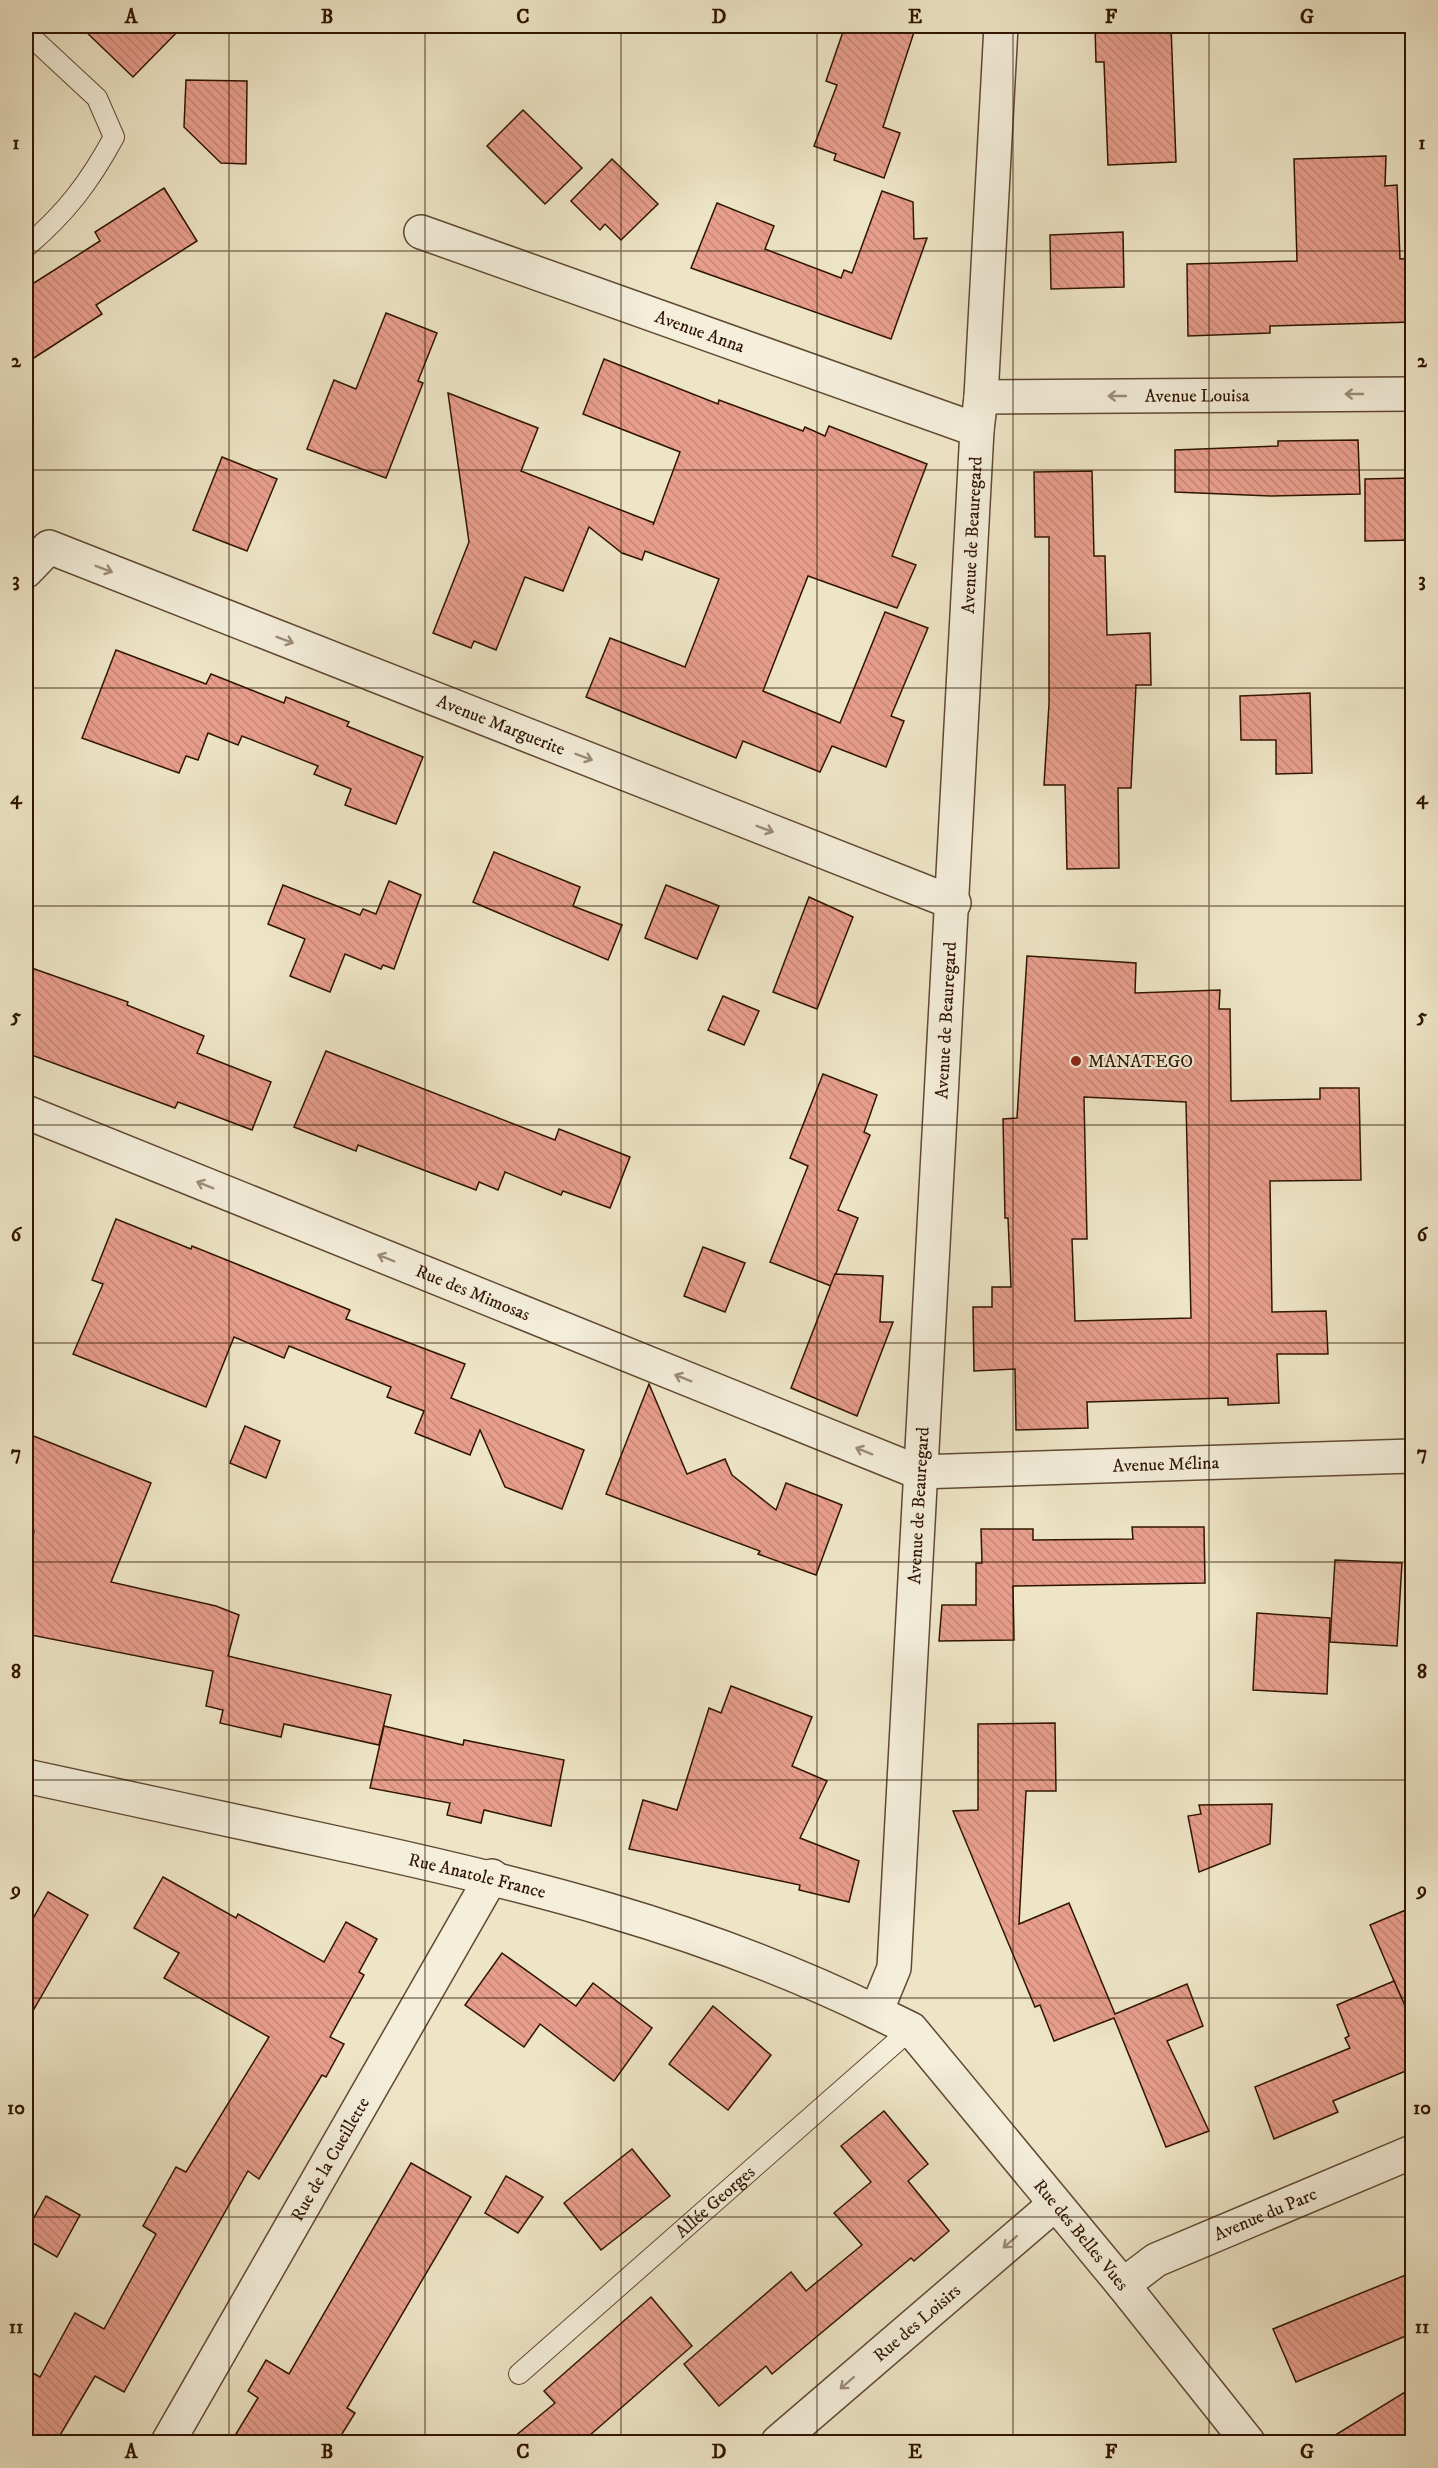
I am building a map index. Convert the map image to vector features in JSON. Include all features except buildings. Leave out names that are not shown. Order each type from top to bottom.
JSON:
[{"type":"street","name":"Avenue de Beauregard","points":[[876,2012],[894,1968],[918,1473],[954,903],[977,430],[981,397],[1001,26]]},
{"type":"street","name":"Avenue Anna","points":[[421,232],[977,430]]},
{"type":"street","name":"Avenue Louisa","points":[[981,397],[1413,394]]},
{"type":"street","name":"Avenue Marguerite","points":[[26,571],[49,547],[954,903]]},
{"type":"street","name":"Rue des Mimosas","points":[[26,1112],[918,1473]]},
{"type":"street","name":"Avenue Mélina","points":[[918,1473],[1413,1456]]},
{"type":"street","name":"Rue Anatole France","points":[[26,1776],[492,1876],[593,1903],[716,1944],[842,1995],[911,2030]]},
{"type":"street","name":"Rue de la Cueillette","points":[[168,2442],[492,1876]]},
{"type":"street","name":"Rue des Belles Vues","points":[[911,2030],[1123,2285],[1248,2442]]},
{"type":"street","name":"Avenue du Parc","points":[[1123,2285],[1156,2260],[1413,2152]]},
{"type":"street","name":"Rue des Loisirs","points":[[778,2442],[1055,2204]]},
{"type":"lane","points":[[26,32],[97,98],[114,137],[91,179],[54,224],[26,247]]},
{"type":"lane","name":"Allée Georges","points":[[519,2374],[911,2030]]},
{"type":"place","name":"MANATEGO","points":[[1076,1061]]}]
